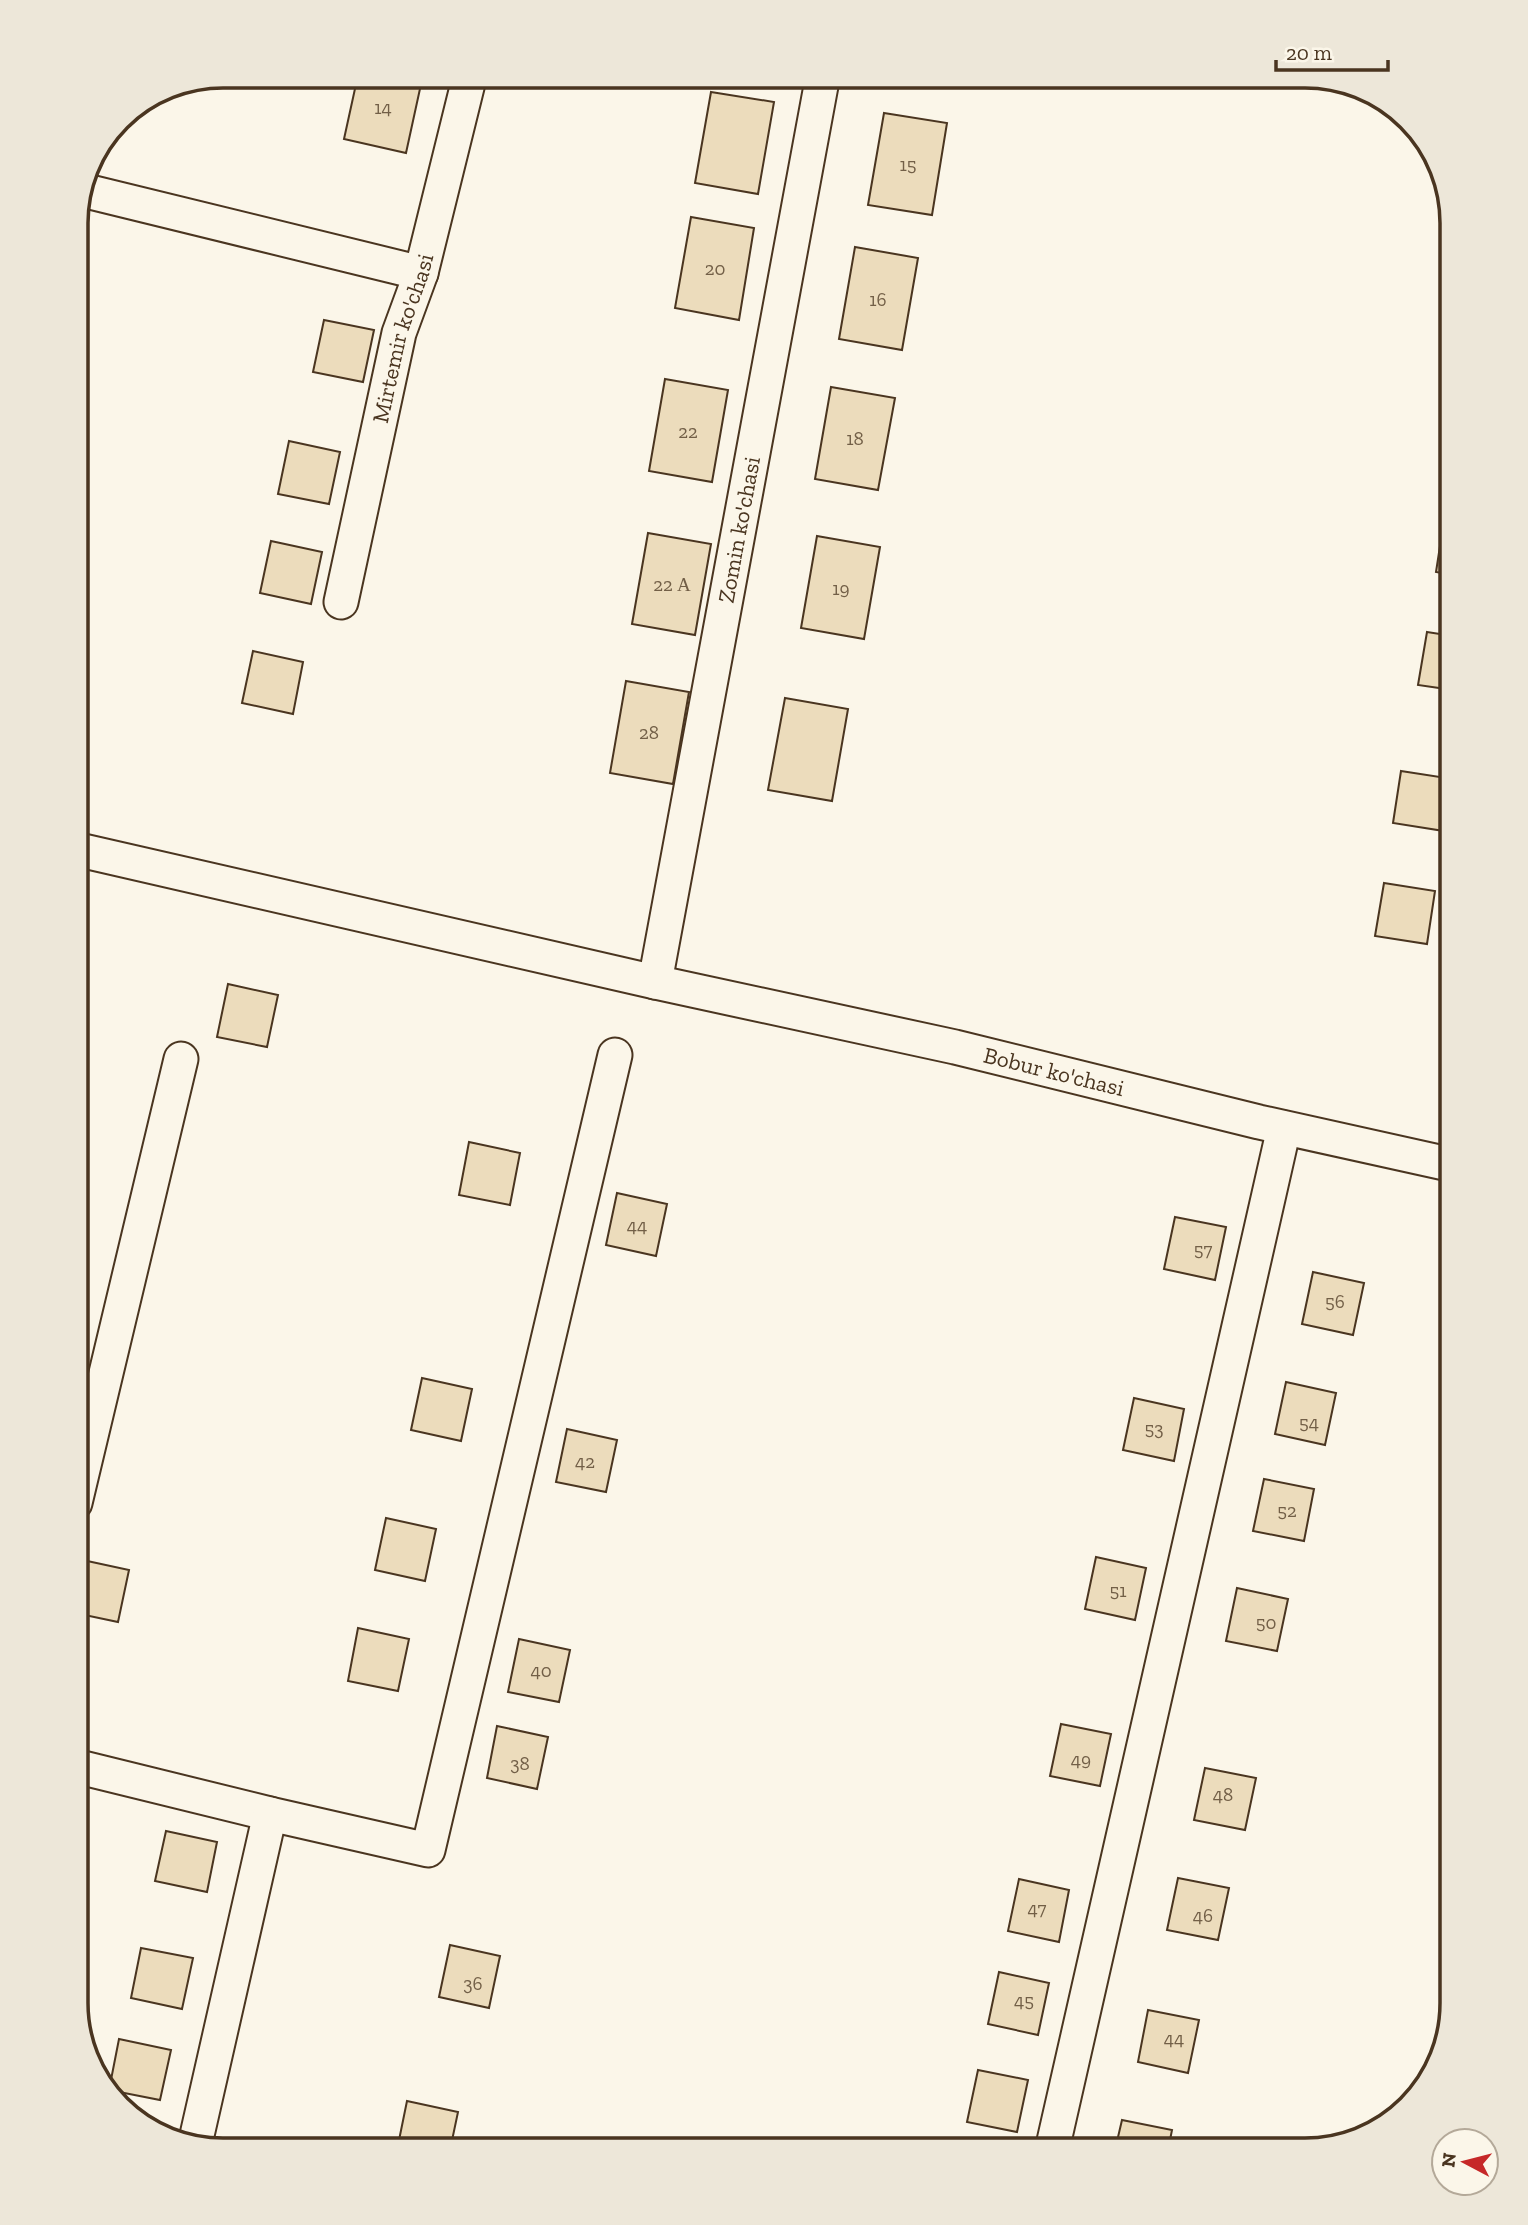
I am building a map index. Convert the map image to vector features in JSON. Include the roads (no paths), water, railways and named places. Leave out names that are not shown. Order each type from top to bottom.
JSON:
[{"type":"street","name":"Mirtemir ko'chasi","points":[[341,601],[399,333],[421,273],[467,88]]},
{"type":"street","name":"Zomin ko'chasi","points":[[655,982],[821,88]]},
{"type":"street","points":[[91,192],[421,273]]},
{"type":"street","name":"Bobur ko'chasi","points":[[88,852],[655,982],[955,1047],[1284,1128],[1440,1162]]},
{"type":"street","points":[[88,1769],[428,1850],[615,1055]]},
{"type":"street","points":[[88,1449],[181,1059]]},
{"type":"street","points":[[1055,2138],[1284,1128]]},
{"type":"street","points":[[197,2135],[271,1814]]}]
